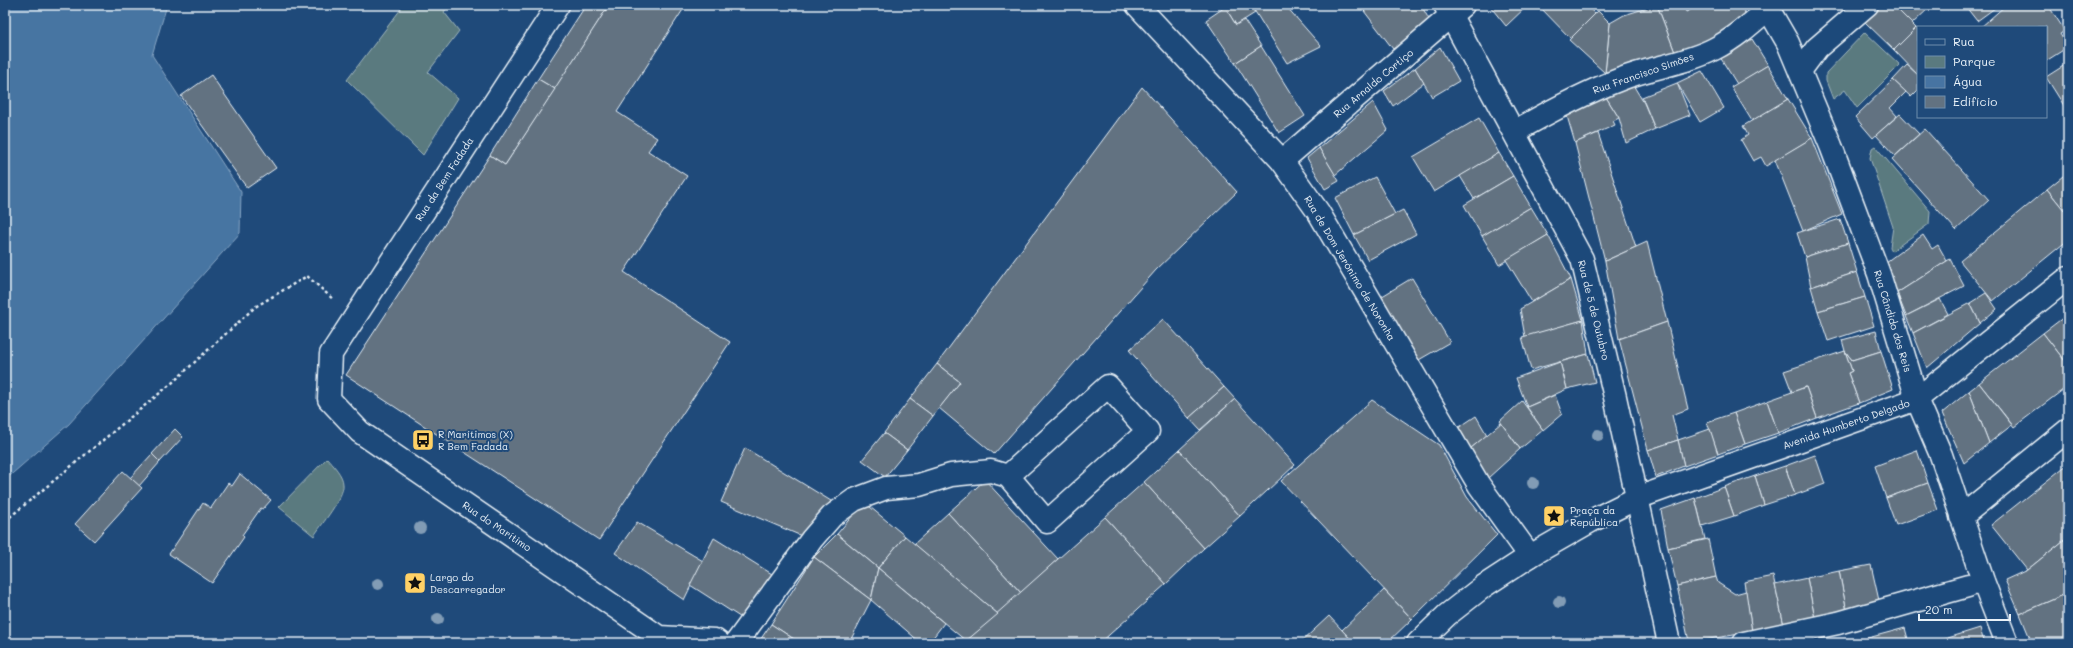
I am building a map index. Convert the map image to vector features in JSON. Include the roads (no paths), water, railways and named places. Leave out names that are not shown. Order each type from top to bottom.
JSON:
[{"type":"street","name":"Rua da Bem Fadada","points":[[331,354],[558,5]]},
{"type":"street","name":"Rua de Dom Jerónimo de Noronha","points":[[1137,5],[1282,160],[1319,213],[1479,484],[1530,556]]},
{"type":"street","points":[[1800,71],[1817,48],[1867,5]]},
{"type":"street","name":"Rua Cândido dos Reis","points":[[1767,7],[1788,43],[1831,146],[1879,274],[1917,399],[1941,456],[1983,581],[2007,643]]},
{"type":"street","name":"Rua Francisco Simões","points":[[1514,132],[1547,112],[1589,92],[1623,78],[1713,49],[1740,32],[1767,7]]},
{"type":"street","name":"Rua Arnaldo Cortiço","points":[[1282,160],[1453,9]]},
{"type":"street","name":"Rua de 5 de Outubro","points":[[1453,9],[1514,132],[1582,258],[1669,643]]},
{"type":"street","name":"Avenida Humberto Delgado","points":[[1418,643],[1447,615],[1484,586],[1530,556],[1591,521],[1637,498],[1917,399],[2068,278]]},
{"type":"street","name":"Rua do Marítimo","points":[[331,354],[329,399],[360,432],[659,637],[715,640],[719,643]]},
{"type":"street","points":[[736,643],[812,539],[832,516],[854,500],[886,488],[919,484],[951,475],[991,471],[1008,476],[1048,522],[1148,431],[1108,386],[1008,476]]},
{"type":"street","points":[[1961,517],[2068,430]]},
{"type":"street","points":[[1744,643],[1838,623],[1968,586]]},
{"type":"water","points":[[5,5],[167,5],[152,55],[241,192],[240,233],[69,424],[5,480]]},
{"type":"place","name":"R Marítimos (X) R Bem Fadada","points":[[423,440]]},
{"type":"place","name":"Praça da República","points":[[1554,516]]},
{"type":"place","name":"Largo do Descarregador","points":[[415,583]]}]
